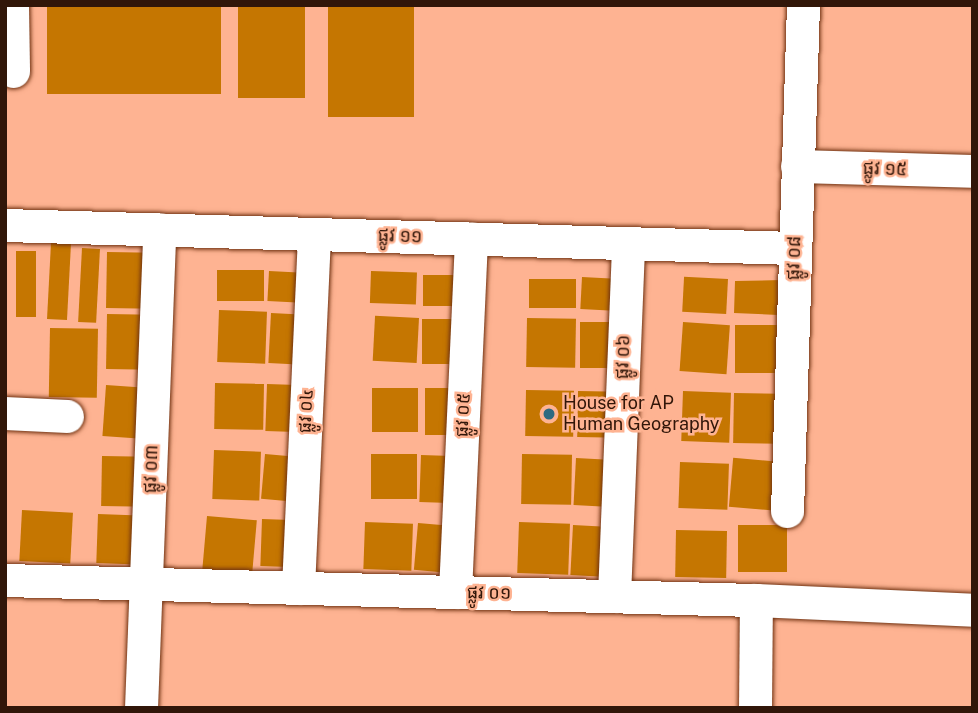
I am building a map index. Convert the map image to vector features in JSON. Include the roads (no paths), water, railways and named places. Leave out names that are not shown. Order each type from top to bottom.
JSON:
[{"type":"street","points":[[12,5],[13,71]]},
{"type":"street","name":"ផ្លូវ ០៨","points":[[787,511],[803,5]]},
{"type":"street","name":"ផ្លូវ ១៥","points":[[797,166],[973,171]]},
{"type":"street","name":"ផ្លូវ ១១","points":[[5,225],[794,248]]},
{"type":"street","name":"ផ្លូវ ០៣","points":[[141,708],[159,229]]},
{"type":"street","name":"ផ្លូវ ០៤","points":[[298,588],[314,234]]},
{"type":"street","name":"ផ្លូវ ០៥","points":[[455,592],[471,238]]},
{"type":"street","name":"ផ្លូវ ០៦","points":[[614,596],[628,243]]},
{"type":"street","points":[[5,413],[66,416]]},
{"type":"street","name":"ផ្លូវ ០១","points":[[5,580],[756,600],[973,610]]},
{"type":"street","points":[[755,708],[756,600]]},
{"type":"place","name":"House for AP Human Geography","points":[[549,414]]}]
